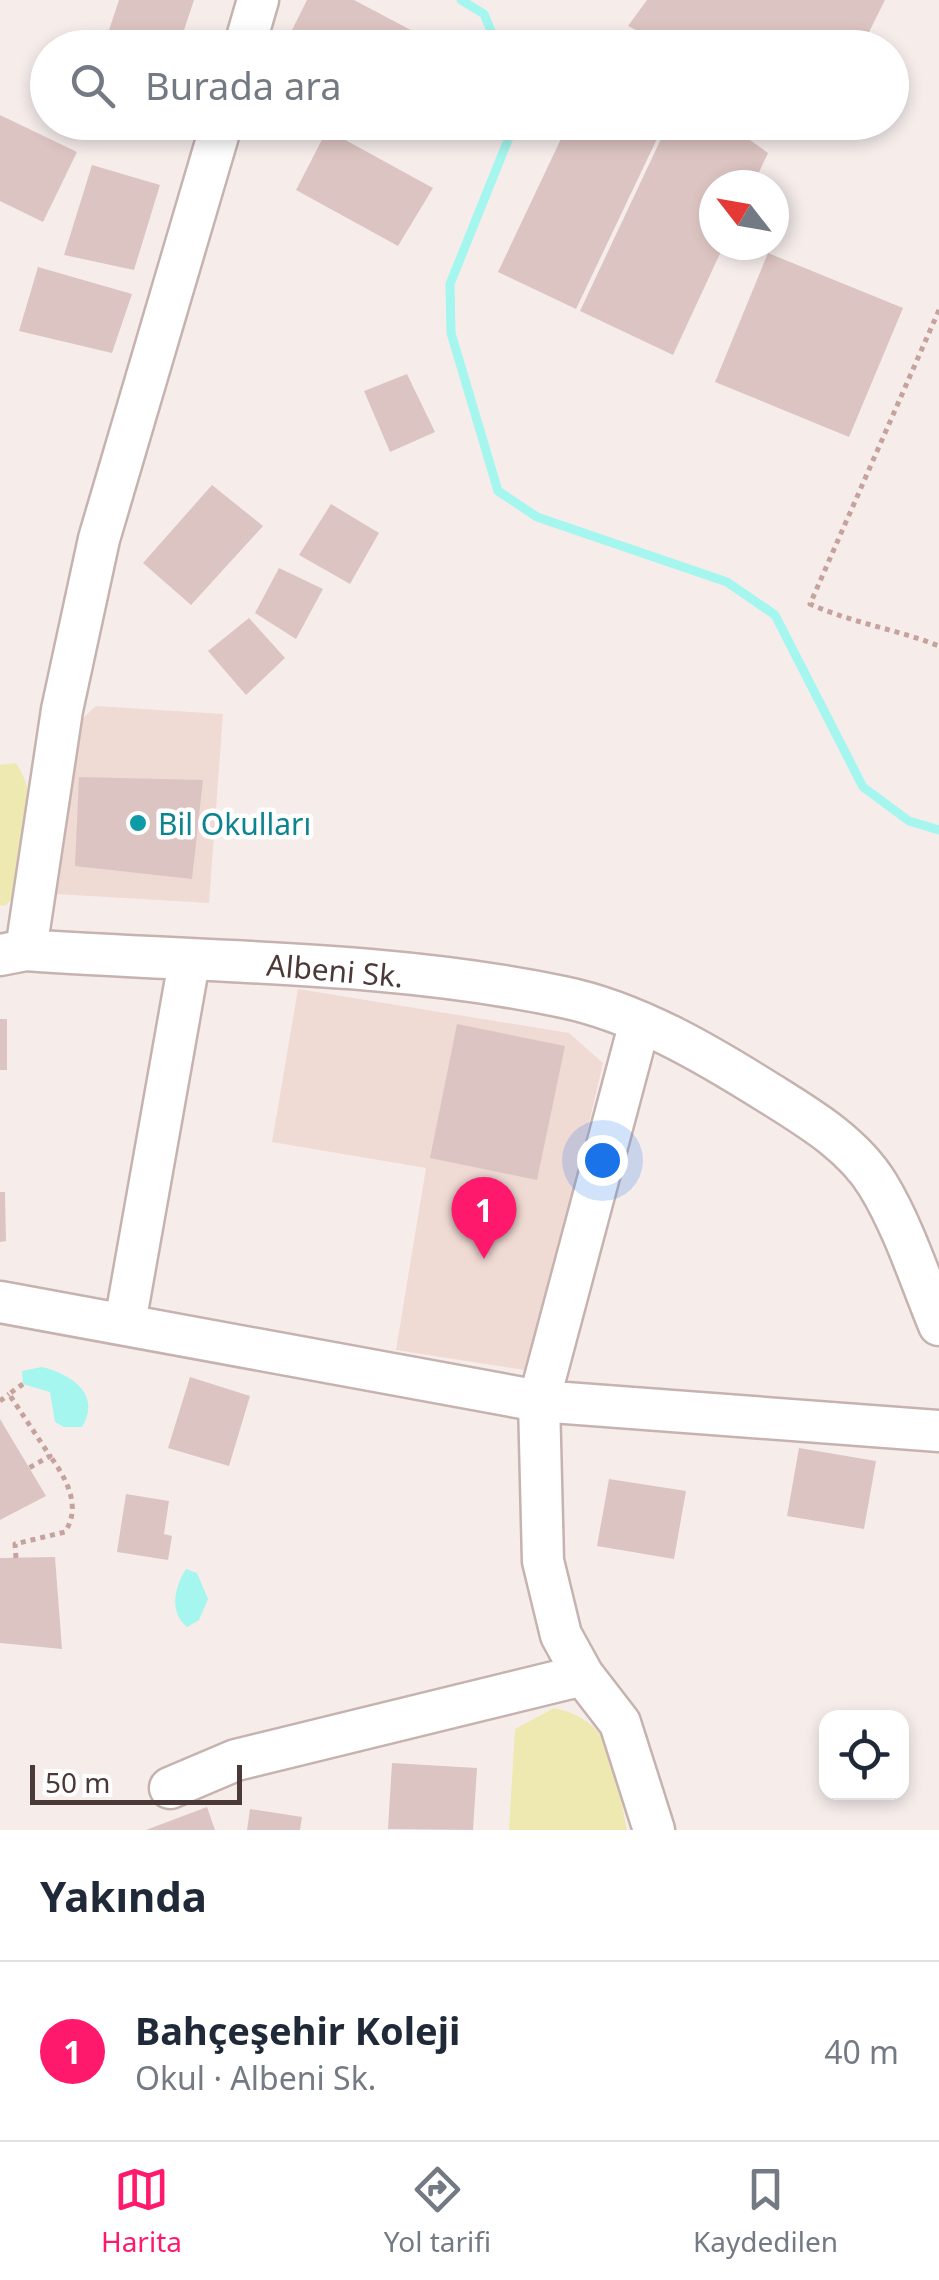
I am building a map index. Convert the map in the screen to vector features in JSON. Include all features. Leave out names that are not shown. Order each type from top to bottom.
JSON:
[{"type":"street","points":[[249,30],[258,0]]},
{"type":"street","points":[[9,948],[99,539],[217,140]]},
{"type":"street","name":"Albeni Sk.","points":[[9,948],[188,962],[328,966],[566,997],[640,1022],[728,1067],[830,1132],[877,1184],[939,1325]]},
{"type":"street","points":[[125,1323],[188,962]]},
{"type":"street","points":[[640,1022],[539,1401],[543,1562],[561,1635],[582,1675],[620,1723],[654,1830]]},
{"type":"street","points":[[0,1302],[539,1401],[939,1430]]},
{"type":"street","points":[[170,1788],[236,1760],[582,1675]]},
{"type":"path","points":[[939,310],[810,604],[854,623],[899,630],[939,646]]},
{"type":"path","points":[[0,1401],[23,1384]]},
{"type":"path","points":[[9,1394],[69,1487],[71,1522],[64,1532],[15,1544],[16,1558]]},
{"type":"path","points":[[30,1468],[50,1456]]},
{"type":"shaded area","points":[[96,706],[223,714],[209,903],[56,894],[73,727]]},
{"type":"shaded area","points":[[16,763],[28,789],[32,836],[23,883],[5,906],[0,905],[0,765]]},
{"type":"shaded area","points":[[298,989],[569,1033],[603,1063],[531,1371],[396,1350],[426,1168],[272,1142]]},
{"type":"shaded area","points":[[554,1708],[591,1725],[602,1738],[616,1771],[627,1830],[509,1830],[515,1729]]},
{"type":"water","points":[[42,1367],[73,1380],[86,1395],[87,1415],[82,1427],[64,1427],[55,1422],[50,1392],[23,1384],[22,1371]]},
{"type":"water","points":[[186,1569],[197,1573],[208,1599],[199,1620],[187,1627],[181,1621],[175,1600]]},
{"type":"building","points":[[119,0],[194,0],[184,30],[109,30]]},
{"type":"building","points":[[307,0],[354,0],[411,30],[292,30]]},
{"type":"building","points":[[647,0],[885,0],[870,30],[636,30],[628,26]]},
{"type":"building","points":[[0,115],[30,129],[30,140],[52,140],[77,152],[43,222],[0,201]]},
{"type":"building","points":[[322,140],[345,140],[433,188],[398,246],[296,190]]},
{"type":"building","points":[[560,140],[656,140],[576,309],[498,272]]},
{"type":"building","points":[[661,140],[750,140],[768,153],[760,170],[699,170],[699,260],[717,260],[673,355],[580,311]]},
{"type":"building","points":[[92,165],[160,185],[134,270],[64,255]]},
{"type":"building","points":[[765,260],[785,260],[903,308],[849,437],[715,382]]},
{"type":"building","points":[[38,267],[132,294],[112,353],[19,331]]},
{"type":"building","points":[[407,374],[435,432],[390,452],[364,391]]},
{"type":"building","points":[[212,485],[263,526],[191,605],[143,563]]},
{"type":"building","points":[[331,504],[379,533],[350,584],[299,555]]},
{"type":"building","points":[[279,568],[323,589],[296,639],[255,613]]},
{"type":"building","points":[[249,618],[285,658],[246,695],[208,651]]},
{"type":"building","name":"Bil Okulları","points":[[79,777],[203,780],[192,879],[75,866]]},
{"type":"building","points":[[0,1019],[7,1019],[7,1070],[0,1070]]},
{"type":"building","points":[[457,1024],[565,1046],[537,1180],[430,1158]]},
{"type":"building","points":[[0,1192],[5,1192],[6,1241],[0,1242]]},
{"type":"building","points":[[190,1377],[250,1396],[229,1466],[168,1448]]},
{"type":"building","points":[[0,1419],[46,1496],[0,1520]]},
{"type":"building","points":[[799,1448],[876,1461],[864,1529],[787,1516]]},
{"type":"building","points":[[609,1479],[686,1491],[674,1559],[597,1546]]},
{"type":"building","points":[[126,1494],[169,1501],[164,1534],[172,1536],[168,1560],[117,1552]]},
{"type":"building","points":[[55,1557],[62,1649],[0,1643],[0,1558]]},
{"type":"building","points":[[392,1763],[477,1768],[473,1830],[388,1829]]},
{"type":"building","points":[[207,1807],[215,1830],[146,1830]]},
{"type":"building","points":[[250,1809],[302,1817],[300,1830],[247,1830]]},
{"type":"waterway","points":[[461,0],[484,14],[491,30]]},
{"type":"waterway","points":[[508,140],[450,284],[451,333],[498,491],[537,517],[727,582],[775,615],[863,787],[909,821],[939,830]]},
{"type":"place","name":"Bil Okulları","points":[[138,823]]},
{"type":"place","name":"Bahçeşehir Koleji","points":[[484,1259]]}]
